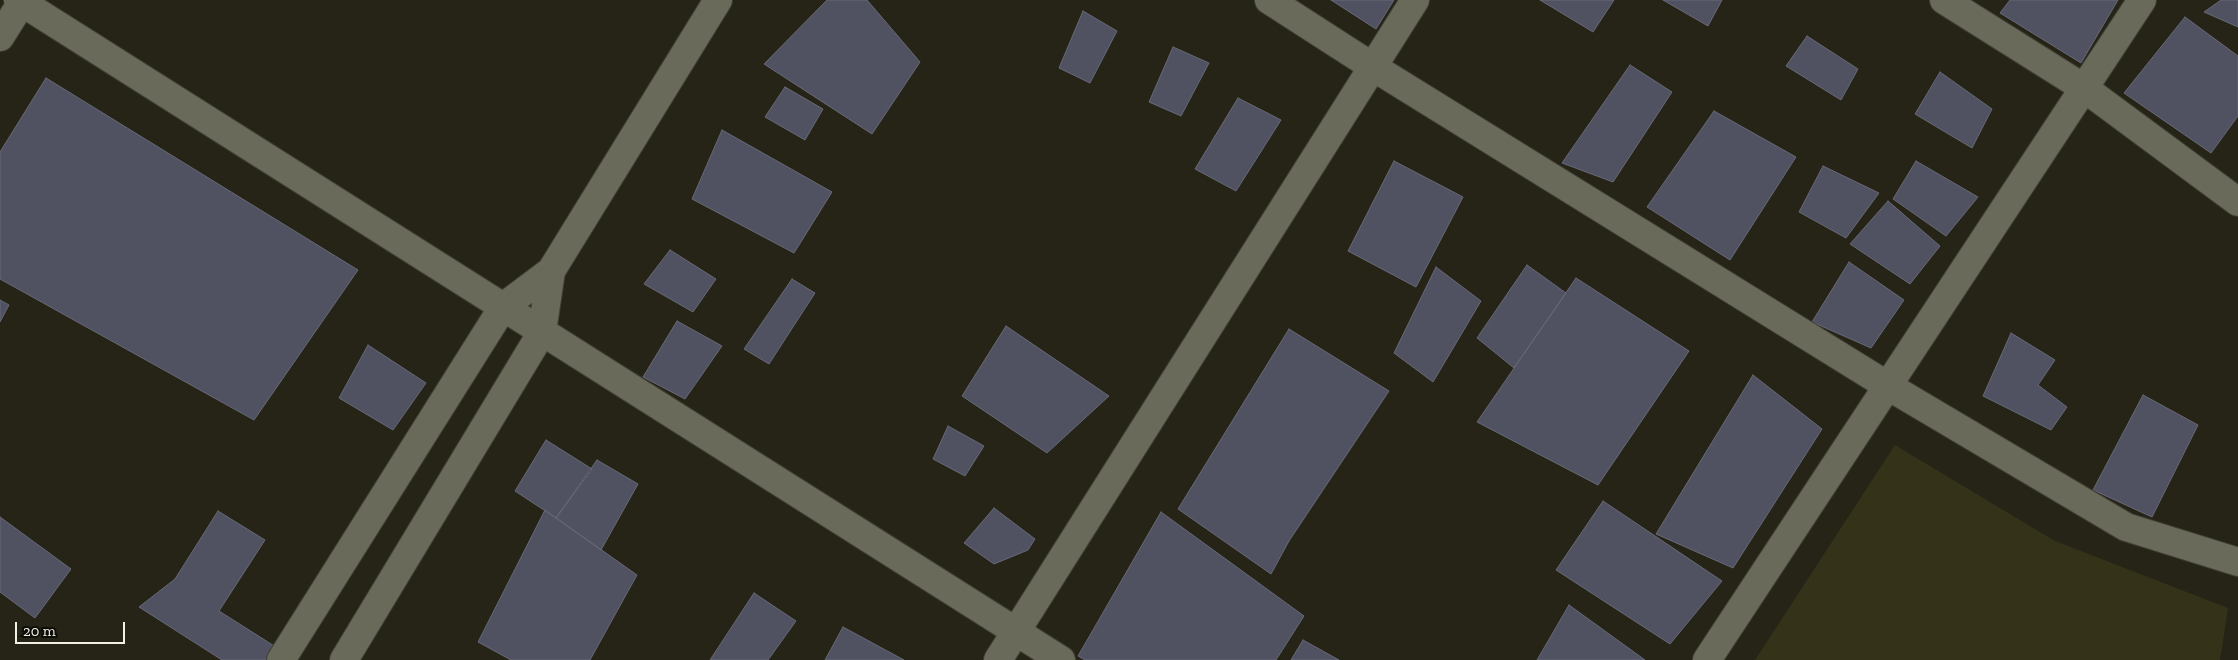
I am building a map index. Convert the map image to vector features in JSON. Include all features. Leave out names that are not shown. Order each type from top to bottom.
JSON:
[{"type":"street","points":[[281,660],[503,307],[551,271],[718,0]]},
{"type":"street","points":[[1269,0],[1373,67],[1888,386],[2126,527],[2238,562]]},
{"type":"street","points":[[998,660],[1415,0]]},
{"type":"street","points":[[1944,0],[2084,88],[2238,202]]},
{"type":"street","points":[[1707,660],[2142,0]]},
{"type":"street","points":[[0,37],[20,1],[1061,660]]},
{"type":"street","points":[[344,660],[542,332],[551,271]]},
{"type":"shaded area","points":[[1895,445],[2055,541],[2228,608],[2220,660],[1755,660]]},
{"type":"building","points":[[827,0],[867,0],[920,62],[872,134],[764,64]]},
{"type":"building","points":[[1331,0],[1394,0],[1376,29]]},
{"type":"building","points":[[1540,0],[1614,0],[1593,32]]},
{"type":"building","points":[[1663,0],[1722,0],[1708,26]]},
{"type":"building","points":[[2010,0],[2118,0],[2081,63],[2000,13]]},
{"type":"building","points":[[2221,0],[2238,0],[2238,27],[2204,12]]},
{"type":"building","points":[[1083,11],[1117,31],[1090,83],[1059,68]]},
{"type":"building","points":[[2185,17],[2238,56],[2238,116],[2211,153],[2124,93]]},
{"type":"building","points":[[1807,36],[1858,69],[1841,100],[1786,66]]},
{"type":"building","points":[[1173,47],[1209,63],[1181,116],[1149,102]]},
{"type":"building","points":[[1630,65],[1672,92],[1613,182],[1562,163]]},
{"type":"building","points":[[1940,72],[1992,109],[1972,148],[1915,114]]},
{"type":"building","points":[[46,78],[358,270],[254,420],[0,279],[0,152]]},
{"type":"building","points":[[785,87],[823,109],[805,140],[765,117]]},
{"type":"building","points":[[1238,98],[1281,120],[1236,191],[1195,169]]},
{"type":"building","points":[[1714,111],[1796,157],[1730,260],[1647,207]]},
{"type":"building","points":[[722,130],[832,192],[794,253],[692,199]]},
{"type":"building","points":[[1394,161],[1463,197],[1416,287],[1348,251]]},
{"type":"building","points":[[1916,161],[1978,197],[1946,236],[1893,199]]},
{"type":"building","points":[[1823,166],[1879,193],[1846,238],[1799,212]]},
{"type":"building","points":[[1888,201],[1940,246],[1910,284],[1850,244]]},
{"type":"building","points":[[670,250],[716,279],[693,312],[644,284]]},
{"type":"building","points":[[1849,262],[1904,300],[1871,348],[1812,322]]},
{"type":"building","points":[[1527,265],[1566,293],[1514,368],[1477,338]]},
{"type":"building","points":[[1436,267],[1481,301],[1433,382],[1394,353]]},
{"type":"building","points":[[1576,278],[1689,351],[1598,485],[1477,422]]},
{"type":"building","points":[[792,279],[815,293],[769,364],[744,349]]},
{"type":"building","points":[[0,300],[9,305],[0,322]]},
{"type":"building","points":[[677,321],[722,346],[685,399],[643,377]]},
{"type":"building","points":[[1006,326],[1109,396],[1047,453],[962,396]]},
{"type":"building","points":[[1289,329],[1389,391],[1289,541],[1271,574],[1178,509]]},
{"type":"building","points":[[2011,333],[2055,360],[2038,385],[2067,407],[2051,430],[1983,396]]},
{"type":"building","points":[[368,345],[426,383],[393,430],[339,398]]},
{"type":"building","points":[[1753,375],[1822,429],[1733,568],[1656,534]]},
{"type":"building","points":[[2143,395],[2198,425],[2152,517],[2093,490]]},
{"type":"building","points":[[948,426],[984,446],[965,476],[933,459]]},
{"type":"building","points":[[546,440],[592,469],[556,518],[515,491]]},
{"type":"building","points":[[597,460],[638,484],[601,550],[556,518]]},
{"type":"building","points":[[1603,501],[1722,581],[1670,644],[1556,570]]},
{"type":"building","points":[[994,508],[1035,539],[1028,550],[994,564],[964,543]]},
{"type":"building","points":[[545,510],[637,575],[590,660],[511,660],[478,642]]},
{"type":"building","points":[[218,511],[265,540],[219,611],[279,649],[272,660],[222,660],[139,607],[175,579]]},
{"type":"building","points":[[1161,512],[1304,616],[1276,660],[1085,660],[1078,656]]},
{"type":"building","points":[[0,517],[71,569],[35,618],[0,592]]},
{"type":"building","points":[[754,593],[796,621],[768,660],[710,660]]},
{"type":"building","points":[[1569,605],[1645,660],[1537,660]]},
{"type":"building","points":[[843,627],[904,660],[825,660]]},
{"type":"building","points":[[1303,640],[1339,660],[1291,660]]}]
